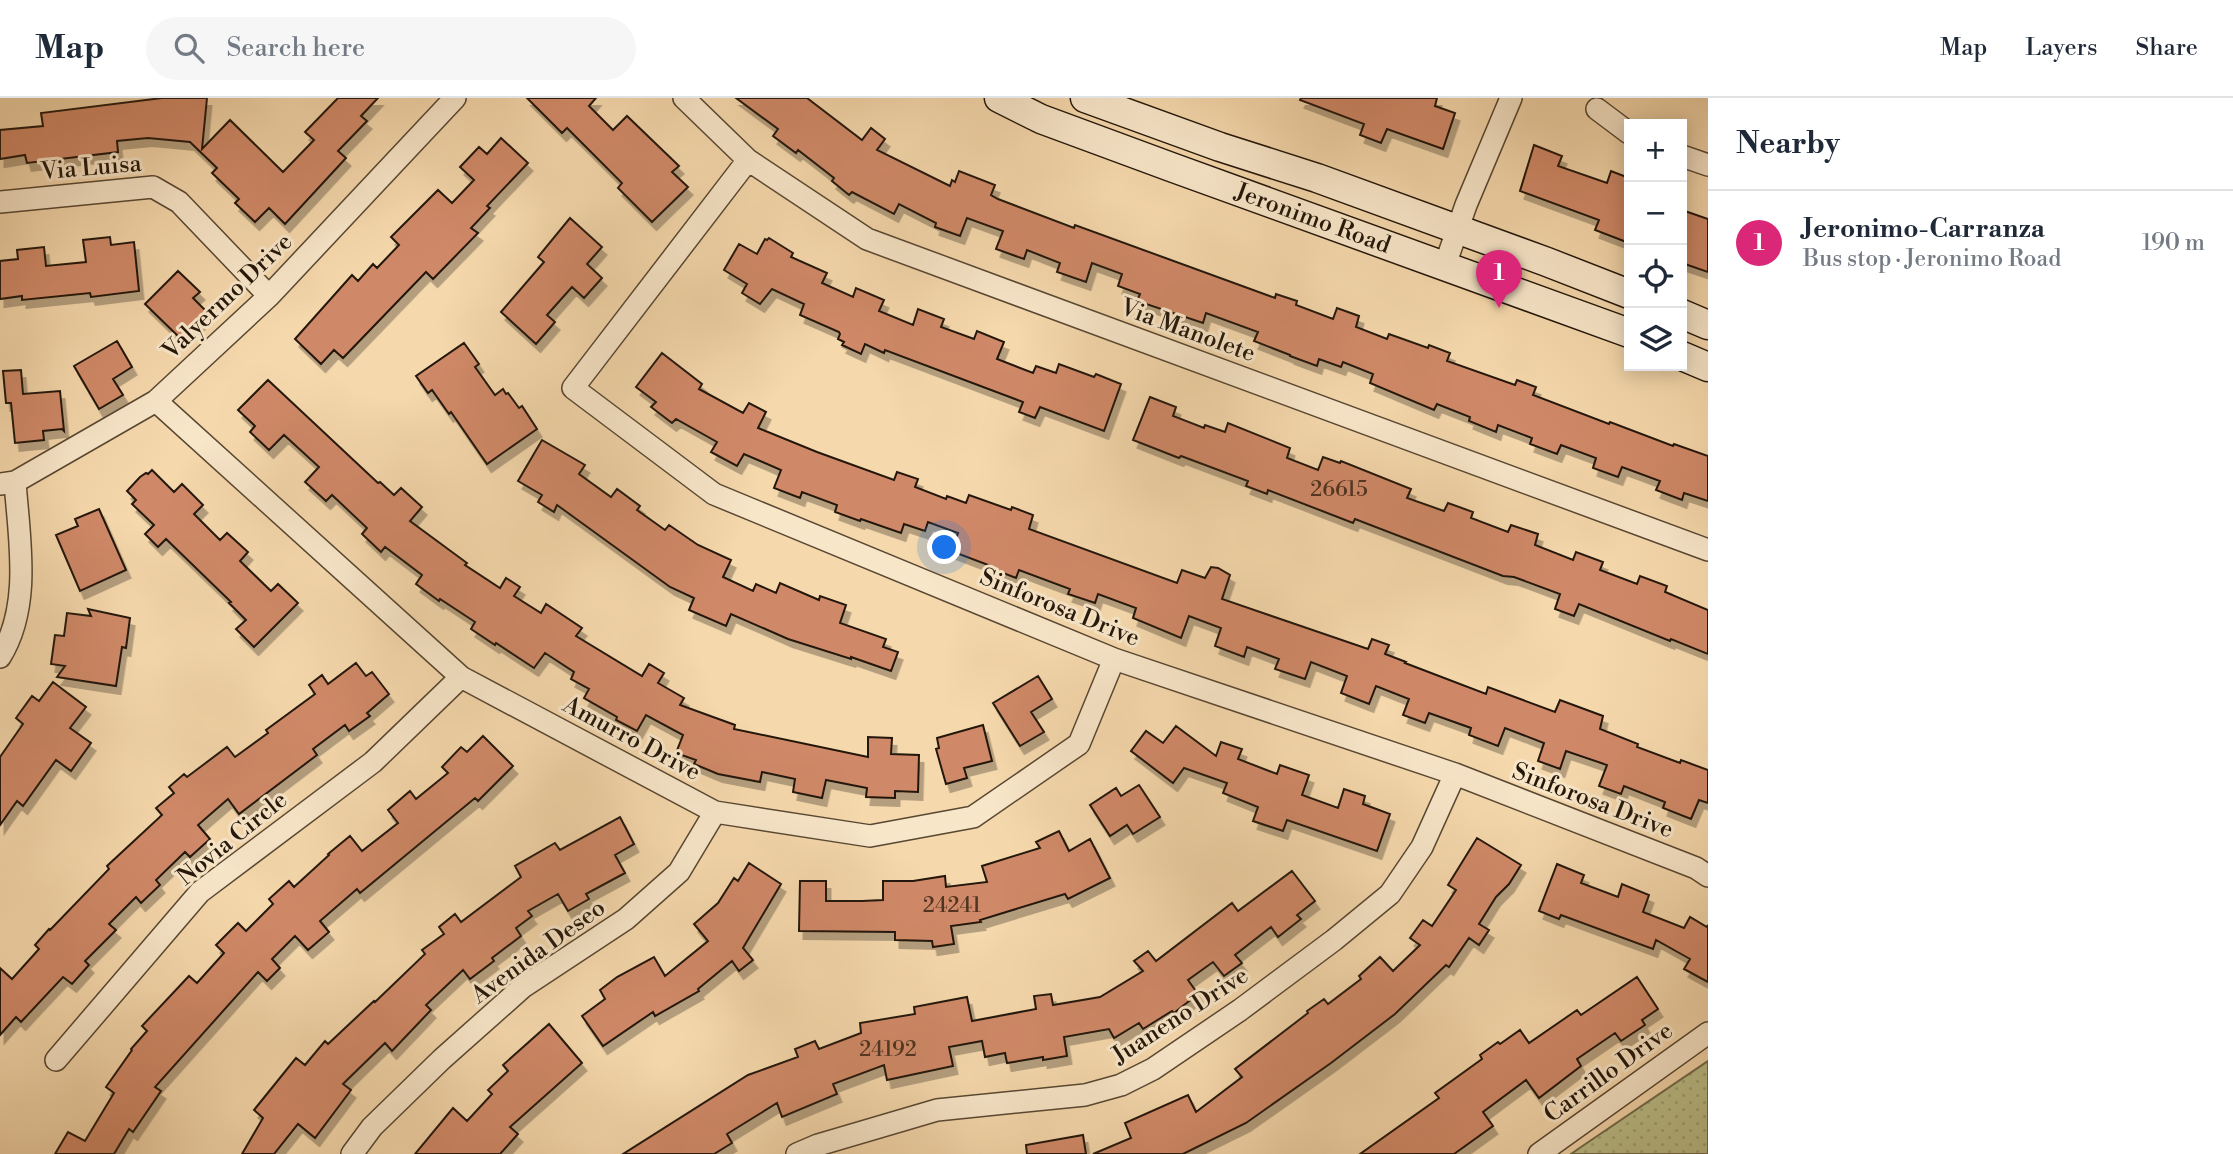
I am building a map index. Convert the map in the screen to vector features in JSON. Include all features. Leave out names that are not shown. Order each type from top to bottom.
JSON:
[{"type":"main road","name":"Jeronimo Road","points":[[999,98],[1041,119],[1624,331]]},
{"type":"main road","name":"Jeronimo Road","points":[[1085,98],[1220,147],[1317,178],[1547,261],[1624,292]]},
{"type":"main road","points":[[1687,316],[1708,325]]},
{"type":"main road","points":[[1687,358],[1708,367]]},
{"type":"street","name":"Valyermo Drive","points":[[8,483],[156,401],[269,296],[455,98]]},
{"type":"street","name":"Via Manolete","points":[[684,98],[748,160],[867,239],[1708,550]]},
{"type":"street","points":[[1445,265],[1511,98]]},
{"type":"street","points":[[1597,109],[1624,129]]},
{"type":"street","points":[[1687,158],[1708,165]]},
{"type":"street","name":"Sinforosa Drive","points":[[748,160],[573,388],[714,494],[1114,659],[1455,774],[1696,868],[1708,876]]},
{"type":"street","name":"Via Luisa","points":[[0,202],[153,187],[178,202],[269,296]]},
{"type":"street","name":"Amurro Drive","points":[[156,401],[461,677],[715,812],[870,836],[974,817],[1079,744],[1114,659]]},
{"type":"street","points":[[0,657],[15,620],[21,589],[8,483]]},
{"type":"street","name":"Novia Circle","points":[[56,1060],[200,891],[373,761],[461,677]]},
{"type":"street","name":"Juaneno Drive","points":[[797,1154],[818,1145],[937,1110],[1085,1095],[1121,1086],[1153,1069],[1240,1010],[1334,940],[1390,894],[1422,847],[1455,774]]},
{"type":"street","name":"Avenida Deseo","points":[[352,1154],[372,1127],[442,1059],[523,987],[626,919],[679,872],[715,812]]},
{"type":"street","name":"Carrillo Drive","points":[[1539,1154],[1708,1033]]},
{"type":"green space","points":[[1708,1061],[1708,1154],[1571,1154],[1581,1147]]},
{"type":"building","points":[[162,98],[207,98],[202,149],[230,120],[283,172],[314,140],[305,132],[338,98],[378,98],[361,116],[367,121],[338,151],[346,158],[285,224],[269,208],[255,222],[235,203],[239,199],[212,173],[217,168],[190,142],[148,138],[117,141],[118,152],[27,163],[25,155],[0,159],[0,130],[43,126],[41,113]]},
{"type":"building","points":[[527,98],[596,98],[589,106],[613,130],[627,116],[679,166],[672,172],[688,187],[652,222],[618,188],[622,183],[567,128],[562,133]]},
{"type":"building","points":[[736,98],[807,98],[862,140],[871,128],[885,139],[877,150],[950,186],[952,180],[955,182],[959,171],[995,185],[991,195],[998,199],[1074,228],[1075,225],[1275,298],[1276,294],[1297,301],[1296,305],[1333,319],[1337,308],[1359,316],[1356,327],[1387,339],[1389,334],[1428,348],[1429,345],[1450,353],[1447,361],[1515,385],[1517,380],[1536,387],[1533,395],[1609,424],[1610,422],[1708,456],[1708,501],[1684,493],[1682,500],[1656,490],[1660,481],[1622,467],[1618,477],[1593,468],[1596,458],[1561,445],[1557,454],[1530,444],[1532,438],[1498,425],[1496,432],[1469,421],[1470,417],[1437,404],[1434,410],[1370,383],[1373,374],[1343,362],[1341,367],[1319,359],[1317,366],[1254,341],[1258,332],[1206,313],[1203,323],[1137,301],[1140,294],[1118,286],[1122,274],[1092,263],[1086,282],[1057,272],[1060,263],[1027,250],[1024,259],[996,249],[1003,231],[967,218],[960,236],[935,227],[936,223],[899,204],[894,214],[852,192],[849,195],[832,181],[834,178],[798,150],[796,153],[773,136],[778,129]]},
{"type":"building","points":[[1437,98],[1435,106],[1455,113],[1443,149],[1387,129],[1381,143],[1360,135],[1364,124],[1300,100]]},
{"type":"building","points":[[501,138],[528,163],[487,206],[490,208],[471,228],[478,233],[433,279],[426,272],[343,358],[334,350],[321,364],[295,339],[352,275],[358,281],[373,264],[377,268],[399,245],[391,237],[438,190],[452,203],[474,180],[460,167],[479,147],[487,154]]},
{"type":"building","points":[[1534,145],[1562,156],[1558,166],[1607,183],[1611,171],[1624,176],[1624,241],[1595,230],[1599,220],[1520,191]]},
{"type":"building","points":[[1687,212],[1708,219],[1708,272],[1687,265]]},
{"type":"building","points":[[570,218],[602,247],[587,264],[602,278],[584,298],[572,287],[547,315],[555,322],[536,344],[501,312],[544,262],[538,257]]},
{"type":"building","points":[[110,237],[111,245],[134,242],[139,291],[91,297],[90,293],[22,300],[22,296],[0,299],[0,261],[18,259],[17,250],[44,247],[46,266],[86,262],[83,240]]},
{"type":"building","points":[[769,238],[793,253],[791,257],[827,273],[822,283],[853,297],[856,288],[884,300],[879,311],[913,325],[918,309],[944,319],[941,327],[974,339],[977,331],[1004,342],[997,359],[1033,373],[1036,366],[1056,373],[1059,364],[1121,384],[1104,431],[1040,407],[1035,418],[1019,412],[1023,402],[885,350],[884,353],[865,344],[861,354],[842,345],[844,342],[838,339],[839,332],[800,315],[804,304],[772,289],[760,304],[742,293],[747,284],[724,270],[739,244],[757,254],[765,239]]},
{"type":"building","points":[[178,271],[200,292],[193,298],[208,313],[182,340],[145,304]]},
{"type":"building","points":[[117,341],[132,367],[113,379],[123,395],[99,409],[74,366]]},
{"type":"building","points":[[464,343],[479,364],[475,367],[495,395],[503,389],[508,393],[519,408],[522,406],[537,429],[487,464],[451,412],[449,414],[432,390],[428,393],[416,376]]},
{"type":"building","points":[[662,353],[702,384],[699,389],[743,413],[749,403],[766,412],[758,428],[817,452],[894,480],[897,472],[918,479],[915,487],[946,499],[947,496],[966,503],[969,495],[1011,510],[1012,507],[1033,515],[1029,529],[1177,583],[1182,570],[1205,578],[1211,567],[1218,568],[1230,575],[1222,599],[1368,649],[1372,639],[1389,645],[1385,654],[1486,694],[1488,687],[1555,712],[1560,700],[1603,716],[1600,729],[1638,744],[1637,747],[1708,770],[1708,803],[1699,800],[1691,819],[1663,808],[1665,802],[1624,786],[1621,794],[1599,786],[1607,765],[1566,751],[1560,769],[1538,761],[1544,743],[1505,728],[1498,746],[1469,735],[1471,728],[1429,713],[1425,723],[1403,715],[1409,699],[1376,686],[1369,704],[1341,693],[1347,676],[1311,662],[1305,679],[1275,669],[1279,659],[1247,647],[1244,657],[1215,646],[1221,628],[1189,616],[1181,638],[1133,618],[1136,608],[1098,594],[1095,603],[1068,594],[1070,589],[1019,570],[1016,578],[951,551],[958,533],[928,522],[925,531],[904,524],[901,533],[835,512],[837,505],[802,492],[800,498],[774,488],[781,470],[744,454],[737,466],[711,452],[717,442],[676,419],[672,423],[651,407],[656,402],[636,387]]},
{"type":"building","points":[[21,370],[23,394],[60,391],[64,431],[43,431],[44,440],[15,443],[11,403],[6,403],[3,371]]},
{"type":"building","points":[[268,380],[378,483],[394,495],[401,488],[422,507],[410,521],[467,563],[465,565],[500,588],[506,578],[520,587],[514,596],[541,613],[546,604],[582,628],[576,636],[642,676],[649,664],[664,673],[658,683],[684,698],[680,705],[735,725],[734,729],[868,757],[868,737],[892,738],[891,754],[919,755],[918,792],[895,791],[895,798],[866,797],[867,788],[826,780],[822,798],[793,792],[795,779],[762,772],[760,782],[718,774],[694,764],[696,760],[676,753],[683,735],[646,715],[637,731],[584,698],[589,689],[571,679],[574,672],[545,653],[534,668],[496,643],[495,645],[471,629],[475,622],[416,584],[422,575],[385,547],[381,552],[362,534],[367,528],[332,495],[326,501],[305,482],[319,467],[284,435],[269,450],[250,432],[255,426],[238,410]]},
{"type":"building","points":[[1150,397],[1176,407],[1173,416],[1204,428],[1205,425],[1225,432],[1228,423],[1290,448],[1287,458],[1318,470],[1323,457],[1340,463],[1341,461],[1411,489],[1407,498],[1444,511],[1448,503],[1473,512],[1471,518],[1508,532],[1511,525],[1538,534],[1535,545],[1573,560],[1576,552],[1603,562],[1600,570],[1637,584],[1640,576],[1667,586],[1665,592],[1708,610],[1708,654],[1579,604],[1574,616],[1555,609],[1560,594],[1514,577],[1503,576],[1355,519],[1353,523],[1268,490],[1267,494],[1246,486],[1248,481],[1133,440]]},
{"type":"building","points":[[542,440],[585,465],[579,474],[611,497],[617,489],[640,506],[637,510],[665,530],[669,525],[698,545],[731,560],[723,577],[753,591],[756,584],[776,593],[780,583],[819,600],[820,596],[846,605],[840,623],[886,639],[883,647],[898,652],[891,671],[788,639],[731,614],[726,626],[689,610],[694,598],[670,587],[557,505],[554,512],[538,502],[542,495],[518,481]]},
{"type":"building","points":[[152,470],[174,492],[182,484],[203,505],[194,514],[220,540],[227,533],[248,552],[240,561],[271,591],[278,584],[298,603],[254,647],[236,629],[246,620],[229,603],[231,602],[166,539],[158,547],[145,534],[154,525],[132,504],[136,500],[127,491],[140,477]]},
{"type":"building","points":[[99,509],[126,570],[80,591],[56,535],[78,526],[75,519]]},
{"type":"building","points":[[88,609],[130,618],[126,648],[122,647],[116,686],[57,677],[65,666],[51,664],[55,635],[64,636],[67,613],[91,616]]},
{"type":"building","points":[[356,663],[366,676],[372,672],[389,694],[367,713],[370,716],[349,731],[345,725],[313,749],[317,755],[239,814],[228,799],[198,825],[210,839],[190,857],[185,852],[156,880],[160,885],[141,903],[136,897],[109,924],[116,930],[85,961],[89,965],[72,984],[63,977],[21,1022],[16,1017],[0,1035],[0,968],[12,979],[39,949],[35,945],[49,929],[109,869],[107,866],[162,815],[156,808],[174,793],[169,787],[184,774],[187,777],[227,747],[235,757],[315,694],[309,685],[322,675],[328,684]]},
{"type":"building","points":[[1038,676],[1052,699],[1031,712],[1044,732],[1020,746],[993,703]]},
{"type":"building","points":[[53,682],[86,707],[70,728],[91,743],[71,771],[56,760],[23,806],[17,801],[0,825],[0,757],[23,724],[16,718],[32,696],[39,701]]},
{"type":"building","points":[[983,725],[992,761],[964,768],[967,778],[946,784],[936,749],[939,748],[937,738]]},
{"type":"building","points":[[1176,726],[1216,756],[1221,742],[1242,749],[1238,759],[1277,774],[1280,765],[1309,775],[1302,795],[1338,808],[1344,789],[1365,796],[1363,804],[1390,814],[1377,851],[1287,820],[1283,831],[1253,821],[1258,807],[1223,793],[1227,783],[1184,768],[1173,783],[1131,751],[1146,731],[1163,743]]},
{"type":"building","points":[[483,736],[513,766],[478,801],[475,798],[360,893],[357,889],[320,921],[329,932],[308,950],[295,936],[272,959],[280,968],[267,981],[258,972],[155,1087],[161,1091],[133,1132],[129,1129],[114,1154],[55,1154],[68,1132],[85,1141],[114,1093],[106,1087],[131,1049],[147,1031],[142,1026],[189,976],[197,983],[224,953],[216,945],[238,923],[246,931],[273,904],[269,899],[289,881],[294,887],[350,836],[362,851],[398,823],[388,810],[410,791],[416,799],[448,773],[442,767],[461,747],[467,752]]},
{"type":"building","points":[[1139,785],[1160,817],[1133,834],[1127,825],[1110,836],[1090,805],[1116,788],[1121,796]]},
{"type":"building","points":[[620,817],[634,844],[615,855],[625,873],[586,894],[589,899],[568,911],[558,894],[528,911],[532,916],[516,928],[521,936],[470,979],[463,970],[426,1005],[431,1010],[392,1051],[385,1043],[343,1084],[351,1090],[315,1138],[298,1124],[274,1154],[242,1154],[263,1118],[254,1110],[296,1058],[305,1065],[325,1041],[328,1044],[375,1002],[425,954],[422,950],[444,934],[439,927],[455,914],[461,922],[521,877],[515,866],[555,843],[560,850]]},
{"type":"building","points":[[1059,831],[1069,851],[1090,839],[1110,878],[1068,899],[1065,894],[980,920],[981,922],[951,926],[954,944],[933,947],[932,941],[895,940],[895,932],[799,931],[800,881],[826,881],[826,901],[883,900],[883,881],[913,881],[945,876],[946,887],[987,882],[982,866],[1040,848],[1036,842]]},
{"type":"building","points":[[1477,838],[1521,865],[1479,924],[1489,930],[1479,945],[1469,938],[1449,967],[1446,965],[1395,1014],[1246,1123],[1183,1154],[1093,1154],[1131,1138],[1125,1123],[1188,1095],[1196,1112],[1242,1077],[1235,1069],[1308,1013],[1307,1011],[1324,999],[1328,1004],[1361,979],[1359,976],[1380,957],[1393,971],[1420,945],[1410,938],[1423,920],[1432,926],[1456,890],[1448,885]]},
{"type":"building","points":[[749,863],[781,884],[743,948],[753,960],[739,971],[732,961],[698,989],[699,991],[655,1016],[653,1012],[603,1046],[582,1016],[605,999],[600,990],[617,977],[654,957],[665,976],[708,941],[694,924],[718,903],[734,878],[738,881]]},
{"type":"building","points":[[1557,864],[1584,875],[1581,883],[1618,897],[1622,884],[1649,895],[1643,912],[1684,928],[1690,917],[1707,927],[1708,925],[1708,982],[1684,969],[1690,959],[1656,940],[1653,949],[1561,915],[1559,919],[1539,911]]},
{"type":"building","points":[[1292,871],[1315,901],[1297,915],[1301,919],[1278,937],[1271,927],[1235,955],[1242,963],[1224,976],[1213,962],[1188,980],[1198,994],[1174,1013],[1172,1011],[1143,1029],[1139,1023],[1114,1038],[1109,1029],[1064,1037],[1067,1056],[1043,1060],[1043,1057],[1007,1063],[1005,1053],[985,1057],[982,1041],[949,1047],[953,1066],[887,1080],[884,1065],[833,1084],[837,1094],[782,1117],[777,1103],[727,1134],[732,1143],[714,1154],[623,1154],[748,1075],[798,1057],[795,1049],[815,1041],[819,1049],[861,1033],[860,1023],[915,1014],[914,1007],[967,997],[972,1021],[1036,1009],[1034,996],[1051,994],[1053,1005],[1100,997],[1143,971],[1134,961],[1148,951],[1156,961],[1232,903],[1238,911]]},
{"type":"building","points":[[1637,977],[1658,1009],[1642,1020],[1645,1025],[1621,1041],[1615,1033],[1577,1059],[1581,1066],[1539,1098],[1526,1080],[1483,1112],[1493,1126],[1454,1154],[1360,1154],[1439,1098],[1435,1093],[1482,1059],[1480,1055],[1498,1042],[1500,1044],[1520,1030],[1529,1043],[1577,1010],[1581,1015]]},
{"type":"building","points":[[549,1024],[582,1063],[510,1127],[518,1134],[500,1154],[415,1154],[453,1108],[467,1121],[492,1094],[488,1090],[508,1071],[503,1065]]},
{"type":"building","points":[[1083,1135],[1086,1154],[1027,1154],[1026,1145]]},
{"type":"place","name":"Jeronimo-Carranza","points":[[1499,308]]}]
